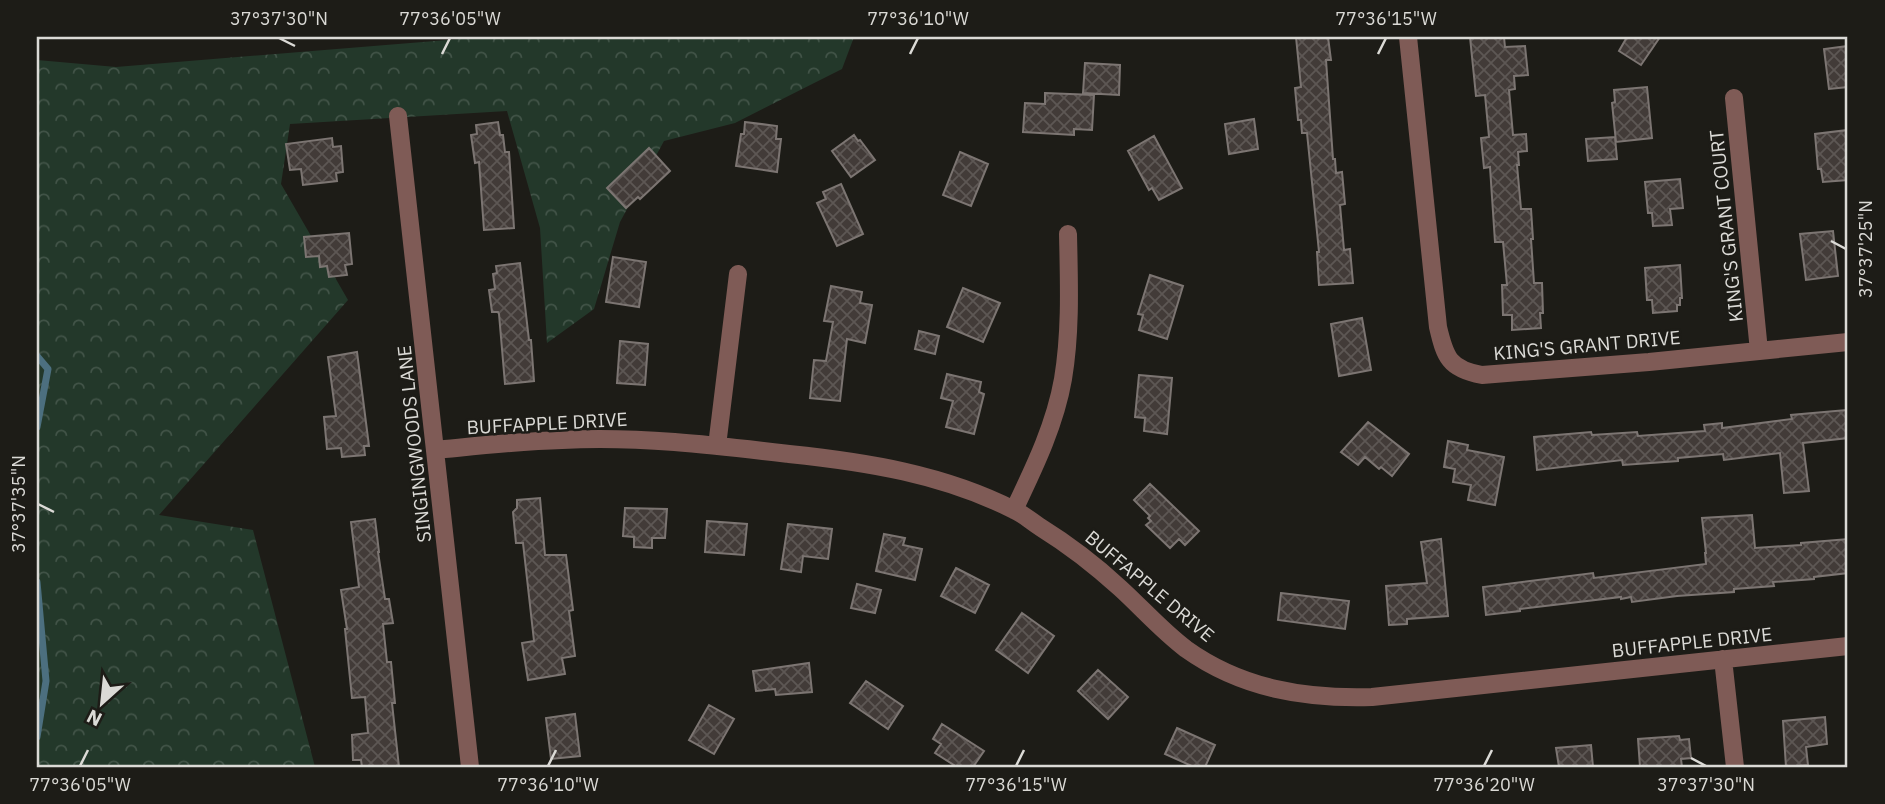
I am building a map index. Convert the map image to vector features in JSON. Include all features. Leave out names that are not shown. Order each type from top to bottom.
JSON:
[{"type":"street","name":"KING'S GRANT DRIVE","points":[[1408,37],[1437,327],[1444,350],[1456,366],[1468,373],[1482,375],[1848,342]]},
{"type":"street","name":"KING'S GRANT COURT","points":[[1734,98],[1759,351]]},
{"type":"street","name":"SINGINGWOODS LANE","points":[[398,117],[470,767]]},
{"type":"street","points":[[1014,510],[1039,458],[1063,382],[1069,316],[1068,234]]},
{"type":"street","points":[[717,446],[738,274]]},
{"type":"street","name":"BUFFAPPLE DRIVE","points":[[435,450],[563,439],[673,441],[886,466],[946,482],[1014,510],[1073,548],[1186,649],[1216,667],[1258,685],[1298,694],[1336,698],[1372,697],[1848,646]]},
{"type":"street","points":[[1723,659],[1735,767]]},
{"type":"green space","points":[[484,37],[854,37],[842,69],[735,123],[664,141],[620,222],[594,309],[547,343],[540,228],[507,111],[290,124],[281,184],[348,300],[159,515],[253,530],[315,767],[37,767],[37,60],[116,67]]},
{"type":"building","points":[[1296,37],[1328,37],[1331,60],[1326,60],[1333,159],[1336,173],[1342,172],[1345,204],[1340,205],[1344,250],[1350,249],[1353,283],[1319,285],[1319,252],[1307,133],[1302,133],[1301,120],[1298,120],[1295,88],[1301,87]]},
{"type":"building","points":[[1470,37],[1504,37],[1505,47],[1525,46],[1528,75],[1514,76],[1515,89],[1509,90],[1513,135],[1526,134],[1527,151],[1518,152],[1517,165],[1521,209],[1531,209],[1534,283],[1542,283],[1541,328],[1512,330],[1512,315],[1503,315],[1502,285],[1507,285],[1503,242],[1495,242],[1490,167],[1484,168],[1481,138],[1489,137],[1485,95],[1476,96]]},
{"type":"building","points":[[1627,37],[1660,37],[1641,65],[1619,51]]},
{"type":"building","points":[[1848,46],[1848,87],[1829,89],[1824,49]]},
{"type":"building","points":[[1085,63],[1120,65],[1119,95],[1083,93]]},
{"type":"building","points":[[1647,87],[1652,138],[1616,142],[1612,103],[1615,102],[1614,90]]},
{"type":"building","points":[[1045,93],[1094,95],[1092,130],[1074,129],[1074,135],[1023,132],[1025,103],[1045,104]]},
{"type":"building","points":[[1254,119],[1258,149],[1229,154],[1225,124]]},
{"type":"building","points":[[498,122],[505,152],[509,152],[514,228],[484,230],[479,162],[475,163],[471,135],[477,134],[476,125]]},
{"type":"building","points":[[745,122],[777,126],[776,139],[781,139],[777,172],[736,166]]},
{"type":"building","points":[[1848,130],[1848,180],[1823,182],[1821,169],[1818,169],[1815,134]]},
{"type":"building","points":[[854,135],[875,160],[851,177],[832,151]]},
{"type":"building","points":[[1154,136],[1182,188],[1159,200],[1152,188],[1149,190],[1128,151]]},
{"type":"building","points":[[1615,137],[1617,159],[1588,161],[1586,139]]},
{"type":"building","points":[[332,138],[333,147],[341,146],[343,172],[336,173],[337,181],[303,185],[301,169],[290,170],[286,144]]},
{"type":"building","points":[[649,148],[670,171],[640,199],[638,197],[626,208],[607,188]]},
{"type":"building","points":[[960,152],[988,164],[971,206],[943,195]]},
{"type":"building","points":[[1680,179],[1683,208],[1670,209],[1672,225],[1653,226],[1652,213],[1648,213],[1645,182]]},
{"type":"building","points":[[841,184],[863,234],[837,246],[817,203],[826,199],[823,192]]},
{"type":"building","points":[[1833,231],[1838,276],[1806,280],[1800,234]]},
{"type":"building","points":[[349,233],[352,264],[345,265],[347,275],[329,277],[327,266],[320,267],[319,256],[306,257],[304,237]]},
{"type":"building","points":[[613,257],[646,262],[639,307],[606,302]]},
{"type":"building","points":[[520,263],[534,381],[505,384],[499,314],[492,312],[489,290],[495,289],[493,274],[497,273],[496,266]]},
{"type":"building","points":[[1680,265],[1682,298],[1680,305],[1677,305],[1677,311],[1653,313],[1652,300],[1647,300],[1645,268]]},
{"type":"building","points":[[1150,275],[1183,286],[1167,339],[1139,330],[1143,315],[1138,314]]},
{"type":"building","points":[[831,286],[862,292],[860,303],[872,305],[865,343],[847,339],[840,401],[810,398],[814,360],[826,361],[833,322],[824,321]]},
{"type":"building","points":[[963,288],[1000,303],[983,342],[947,327]]},
{"type":"building","points":[[1362,318],[1371,370],[1339,376],[1331,324]]},
{"type":"building","points":[[919,331],[939,336],[935,354],[915,349]]},
{"type":"building","points":[[620,341],[648,344],[645,385],[617,383]]},
{"type":"building","points":[[357,352],[369,446],[364,446],[365,455],[342,457],[341,448],[327,449],[324,417],[336,416],[328,357]]},
{"type":"building","points":[[947,374],[981,382],[979,392],[984,394],[974,434],[946,427],[953,401],[941,398]]},
{"type":"building","points":[[1139,375],[1172,378],[1167,434],[1144,431],[1145,418],[1135,417]]},
{"type":"building","points":[[1846,410],[1848,438],[1803,443],[1809,491],[1784,493],[1780,453],[1724,460],[1723,454],[1623,465],[1622,460],[1537,470],[1534,437],[1591,432],[1592,435],[1637,432],[1638,436],[1705,431],[1704,425],[1722,423],[1722,428],[1792,419],[1791,415]]},
{"type":"building","points":[[1368,422],[1409,454],[1392,476],[1365,457],[1358,465],[1341,452]]},
{"type":"building","points":[[1448,441],[1468,445],[1467,450],[1504,457],[1495,505],[1468,500],[1471,485],[1453,482],[1455,469],[1444,467]]},
{"type":"building","points":[[1150,484],[1199,531],[1185,545],[1179,539],[1170,548],[1146,525],[1151,521],[1148,518],[1150,516],[1134,500]]},
{"type":"building","points":[[540,498],[545,555],[566,555],[575,656],[562,658],[565,674],[528,680],[522,643],[534,641],[523,543],[516,543],[513,512],[517,508],[517,500]]},
{"type":"building","points":[[625,508],[667,509],[665,538],[652,538],[652,548],[634,547],[634,537],[623,536]]},
{"type":"building","points":[[1752,515],[1755,548],[1848,539],[1848,573],[1773,582],[1774,586],[1734,589],[1734,592],[1632,602],[1631,597],[1621,597],[1486,615],[1483,587],[1593,573],[1594,578],[1706,564],[1702,518]]},
{"type":"building","points":[[375,519],[385,599],[389,599],[393,623],[383,624],[387,662],[391,662],[395,703],[392,703],[399,767],[362,767],[361,760],[353,760],[352,735],[368,733],[365,697],[352,698],[341,590],[359,587],[351,522]]},
{"type":"building","points":[[707,521],[747,524],[744,555],[705,552]]},
{"type":"building","points":[[788,524],[832,529],[828,559],[803,556],[801,572],[781,569]]},
{"type":"building","points":[[884,534],[905,538],[903,545],[922,549],[915,580],[876,571]]},
{"type":"building","points":[[1441,539],[1448,616],[1407,619],[1407,624],[1389,625],[1386,586],[1427,583],[1421,542]]},
{"type":"building","points":[[956,568],[989,585],[975,613],[941,596]]},
{"type":"building","points":[[857,584],[881,590],[875,613],[851,608]]},
{"type":"building","points":[[1281,593],[1349,601],[1345,629],[1278,620]]},
{"type":"building","points":[[1022,613],[1054,636],[1028,673],[996,650]]},
{"type":"building","points":[[809,663],[812,692],[776,695],[775,689],[756,691],[753,671]]},
{"type":"building","points":[[1098,670],[1128,697],[1108,719],[1078,691]]},
{"type":"building","points":[[866,681],[903,706],[888,729],[850,703]]},
{"type":"building","points":[[709,705],[734,719],[714,754],[689,740]]},
{"type":"building","points":[[575,714],[580,756],[551,759],[546,718]]},
{"type":"building","points":[[1825,717],[1827,744],[1806,747],[1808,765],[1786,767],[1783,721]]},
{"type":"building","points":[[942,724],[984,751],[973,767],[957,767],[935,753],[941,744],[933,739]]},
{"type":"building","points":[[1177,728],[1215,745],[1205,767],[1194,767],[1165,754]]},
{"type":"building","points":[[1679,736],[1680,740],[1689,739],[1691,758],[1681,759],[1682,767],[1640,767],[1638,739]]},
{"type":"building","points":[[1591,745],[1593,767],[1559,767],[1556,748]]},
{"type":"waterway","points":[[37,356],[48,369],[37,427]]},
{"type":"waterway","points":[[37,582],[46,681],[37,737]]}]
